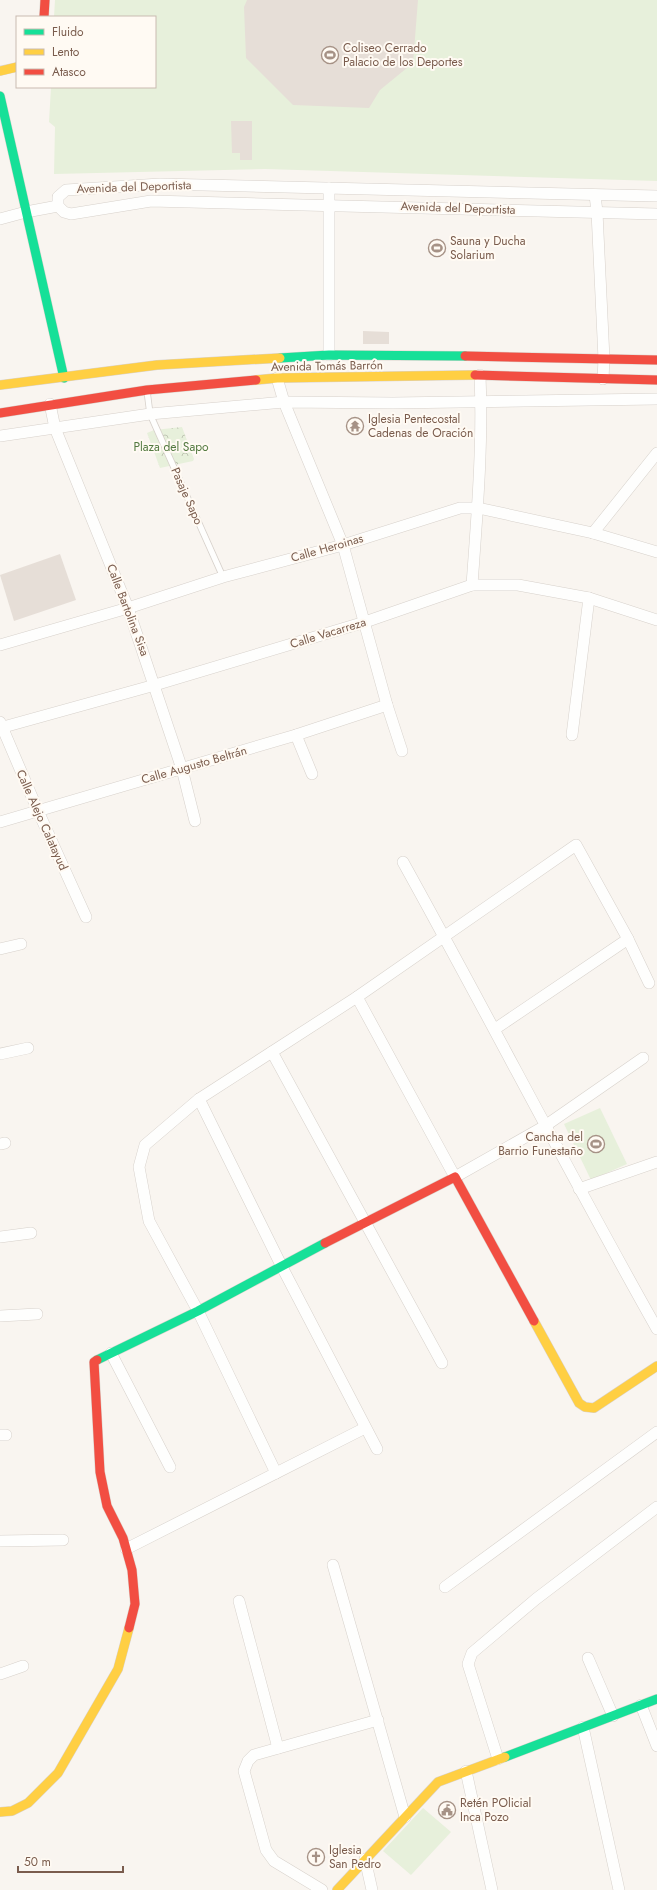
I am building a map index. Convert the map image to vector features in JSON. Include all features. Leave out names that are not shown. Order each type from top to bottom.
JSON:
[{"type":"street","points":[[44,16],[45,0]]},
{"type":"street","points":[[0,71],[16,66]]},
{"type":"street","points":[[0,96],[64,378]]},
{"type":"street","name":"Avenida del Deportista","points":[[657,196],[160,184],[66,190],[58,197],[58,206],[64,212],[71,214],[151,201],[330,204],[657,214]]},
{"type":"street","points":[[329,188],[329,355]]},
{"type":"street","points":[[595,195],[604,359],[603,379]]},
{"type":"street","points":[[0,219],[58,206]]},
{"type":"street","name":"Avenida Tomás Barrón","points":[[0,385],[157,365],[329,355],[657,360]]},
{"type":"street","points":[[472,585],[478,508],[481,402],[480,375]]},
{"type":"street","name":"Avenida Tomás Barrón","points":[[0,412],[147,390],[277,378],[480,375],[657,380]]},
{"type":"street","points":[[277,378],[284,402],[343,545],[387,705],[402,751]]},
{"type":"street","points":[[0,436],[150,414],[284,402],[481,402],[657,399]]},
{"type":"street","name":"Calle Bartolina Sisa","points":[[50,404],[55,428],[128,608],[155,685],[182,769],[195,821]]},
{"type":"street","points":[[593,533],[657,453]]},
{"type":"street","name":"Calle Heroinas","points":[[0,645],[128,608],[224,577],[343,545],[460,508],[478,508],[593,533],[657,552]]},
{"type":"street","name":"Calle Vacarreza","points":[[1,726],[155,685],[365,622],[472,585],[518,585],[589,598],[657,620]]},
{"type":"street","points":[[572,735],[589,598]]},
{"type":"street","name":"Calle Augusto Beltrán","points":[[0,822],[296,735],[387,705]]},
{"type":"street","name":"Calle Alejo Calatayud","points":[[1,726],[86,917]]},
{"type":"street","points":[[296,735],[312,774]]},
{"type":"street","points":[[276,1473],[198,1311],[149,1221],[139,1167],[145,1146],[199,1099],[357,997],[576,846],[628,939],[650,983]]},
{"type":"street","points":[[403,862],[445,936],[579,1189],[657,1329]]},
{"type":"street","points":[[495,1029],[628,939]]},
{"type":"street","points":[[0,950],[21,944]]},
{"type":"street","points":[[357,997],[579,1403],[585,1407],[594,1408],[657,1366]]},
{"type":"street","points":[[0,1054],[28,1048]]},
{"type":"street","points":[[272,1052],[366,1221],[442,1363]]},
{"type":"street","points":[[0,1812],[12,1811],[28,1803],[58,1773],[118,1668],[135,1604],[132,1570],[123,1538],[107,1506],[100,1472],[94,1362],[198,1311],[366,1221],[455,1177],[545,1126],[643,1058]]},
{"type":"street","points":[[199,1099],[282,1267],[377,1450]]},
{"type":"street","points":[[579,1189],[657,1162]]},
{"type":"street","points":[[0,1237],[31,1233]]},
{"type":"street","points":[[0,1316],[37,1314]]},
{"type":"street","points":[[111,1353],[170,1467]]},
{"type":"street","points":[[126,1549],[366,1428]]},
{"type":"street","points":[[445,1587],[657,1432]]},
{"type":"street","points":[[498,1759],[468,1664],[472,1653],[536,1599],[657,1507]]},
{"type":"street","points":[[0,1541],[63,1540]]},
{"type":"street","points":[[333,1566],[405,1817]]},
{"type":"street","points":[[239,1601],[278,1748]]},
{"type":"street","points":[[588,1658],[613,1716]]},
{"type":"street","points":[[0,1674],[23,1666]]},
{"type":"street","points":[[337,1890],[438,1782],[657,1699]]},
{"type":"street","points":[[641,1705],[657,1746]]},
{"type":"street","points":[[322,1890],[274,1861],[266,1850],[244,1771],[248,1761],[254,1755],[378,1720]]},
{"type":"street","points":[[583,1727],[618,1890]]},
{"type":"street","points":[[466,1771],[492,1890]]},
{"type":"street","points":[[365,1859],[372,1890]]},
{"type":"lane","name":"Pasaje Sapo","points":[[147,390],[150,414],[224,577]]},
{"type":"green space","points":[[55,0],[657,0],[657,181],[265,169],[54,174],[55,127],[49,122],[51,88],[156,88],[156,16],[54,16]]},
{"type":"green space","name":"Plaza del Sapo","points":[[182,427],[194,459],[193,461],[160,468],[147,433],[154,430]]},
{"type":"green space","name":"Cancha del Barrio Funestaño","points":[[600,1108],[627,1164],[591,1180],[564,1124]]},
{"type":"green space","points":[[423,1808],[451,1832],[411,1875],[383,1851]]},
{"type":"building","name":"Coliseo Cerrado Palacio de los Deportes","points":[[247,0],[418,0],[413,63],[380,90],[369,108],[293,105],[246,58],[244,7]]},
{"type":"building","points":[[231,121],[252,121],[252,160],[240,160],[240,153],[232,153]]},
{"type":"building","points":[[363,331],[389,332],[389,344],[363,344]]},
{"type":"building","points":[[60,554],[76,600],[14,621],[0,575]]},
{"type":"traffic: fast","points":[[0,96],[64,378]]},
{"type":"traffic: fast","points":[[280,358],[329,355],[465,356]]},
{"type":"traffic: fast","points":[[97,1360],[198,1311],[325,1243]]},
{"type":"traffic: fast","points":[[505,1757],[657,1699]]},
{"type":"traffic: slow","points":[[0,71],[16,67]]},
{"type":"traffic: slow","points":[[0,385],[157,365],[280,358]]},
{"type":"traffic: slow","points":[[256,380],[277,378],[475,375]]},
{"type":"traffic: slow","points":[[534,1321],[579,1403],[585,1407],[594,1408],[657,1366]]},
{"type":"traffic: slow","points":[[0,1812],[12,1811],[28,1803],[58,1773],[118,1669],[129,1628]]},
{"type":"traffic: slow","points":[[337,1890],[438,1782],[505,1757]]},
{"type":"traffic: jam","points":[[44,16],[45,0]]},
{"type":"traffic: jam","points":[[465,356],[657,360]]},
{"type":"traffic: jam","points":[[475,375],[657,380]]},
{"type":"traffic: jam","points":[[0,413],[147,390],[256,380]]},
{"type":"traffic: jam","points":[[325,1243],[455,1177],[534,1321]]},
{"type":"traffic: jam","points":[[97,1360],[94,1362],[100,1472],[107,1506],[123,1538],[132,1570],[135,1604],[129,1628]]},
{"type":"place","name":"Coliseo Cerrado Palacio de los Deportes","points":[[330,55]]},
{"type":"place","name":"Sauna y Ducha Solarium","points":[[437,248]]},
{"type":"place","name":"Iglesia Pentecostal Cadenas de Oración","points":[[355,426]]},
{"type":"place","name":"Cancha del Barrio Funestaño","points":[[596,1144]]},
{"type":"place","name":"Retén POlicial Inca Pozo","points":[[447,1810]]},
{"type":"place","name":"Iglesia San Pedro","points":[[316,1857]]}]
